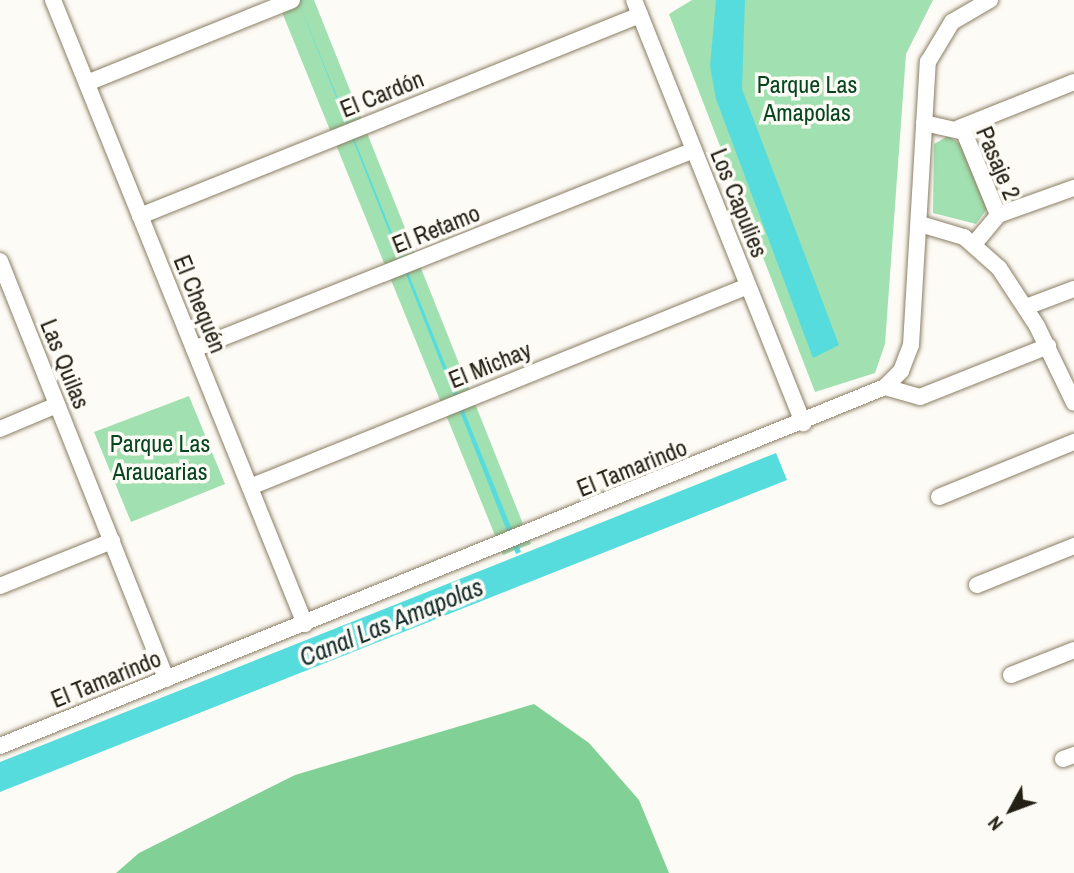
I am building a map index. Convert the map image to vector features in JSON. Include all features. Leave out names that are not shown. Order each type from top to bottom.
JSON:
[{"type":"street","name":"El Chequén","points":[[53,0],[305,624]]},
{"type":"street","points":[[87,83],[292,0]]},
{"type":"street","name":"El Tamarindo","points":[[0,746],[803,423],[885,387],[901,371],[911,345],[924,123],[934,47],[952,22],[990,0]]},
{"type":"street","name":"Los Capulies","points":[[637,8],[803,423]]},
{"type":"street","name":"El Cardón","points":[[140,216],[637,8]]},
{"type":"street","points":[[959,128],[1074,82]]},
{"type":"street","name":"Pasaje 2","points":[[924,123],[959,128],[999,215],[974,244]]},
{"type":"street","name":"El Retamo","points":[[194,349],[694,150]]},
{"type":"street","points":[[999,215],[1074,188]]},
{"type":"street","points":[[920,224],[974,244],[1026,307],[1073,397]]},
{"type":"street","name":"Las Quilas","points":[[1,269],[166,679]]},
{"type":"street","name":"El Michay","points":[[250,487],[748,286]]},
{"type":"street","points":[[1026,307],[1074,289]]},
{"type":"street","points":[[885,387],[920,397],[1048,346]]},
{"type":"street","points":[[0,429],[57,405]]},
{"type":"street","points":[[939,496],[1074,442]]},
{"type":"street","points":[[0,586],[112,541]]},
{"type":"street","points":[[977,585],[1074,546]]},
{"type":"street","points":[[1011,675],[1074,650]]},
{"type":"green space","points":[[277,0],[314,0],[531,544],[503,555]]},
{"type":"green space","name":"Parque Las Amapolas","points":[[692,0],[933,0],[906,54],[885,344],[875,373],[815,392],[669,14]]},
{"type":"green space","points":[[948,136],[962,145],[987,209],[976,224],[933,213],[934,144]]},
{"type":"green space","name":"Parque Las Araucarias","points":[[189,396],[225,484],[131,522],[94,432]]},
{"type":"green space","points":[[534,704],[589,743],[639,800],[669,873],[116,873],[139,853],[295,775]]},
{"type":"water","points":[[298,0],[521,552],[516,554]]},
{"type":"water","points":[[716,0],[745,0],[742,89],[839,345],[813,358],[716,99],[710,66]]},
{"type":"water","name":"Canal Las Amapolas","points":[[776,453],[787,480],[0,792],[0,762]]}]
